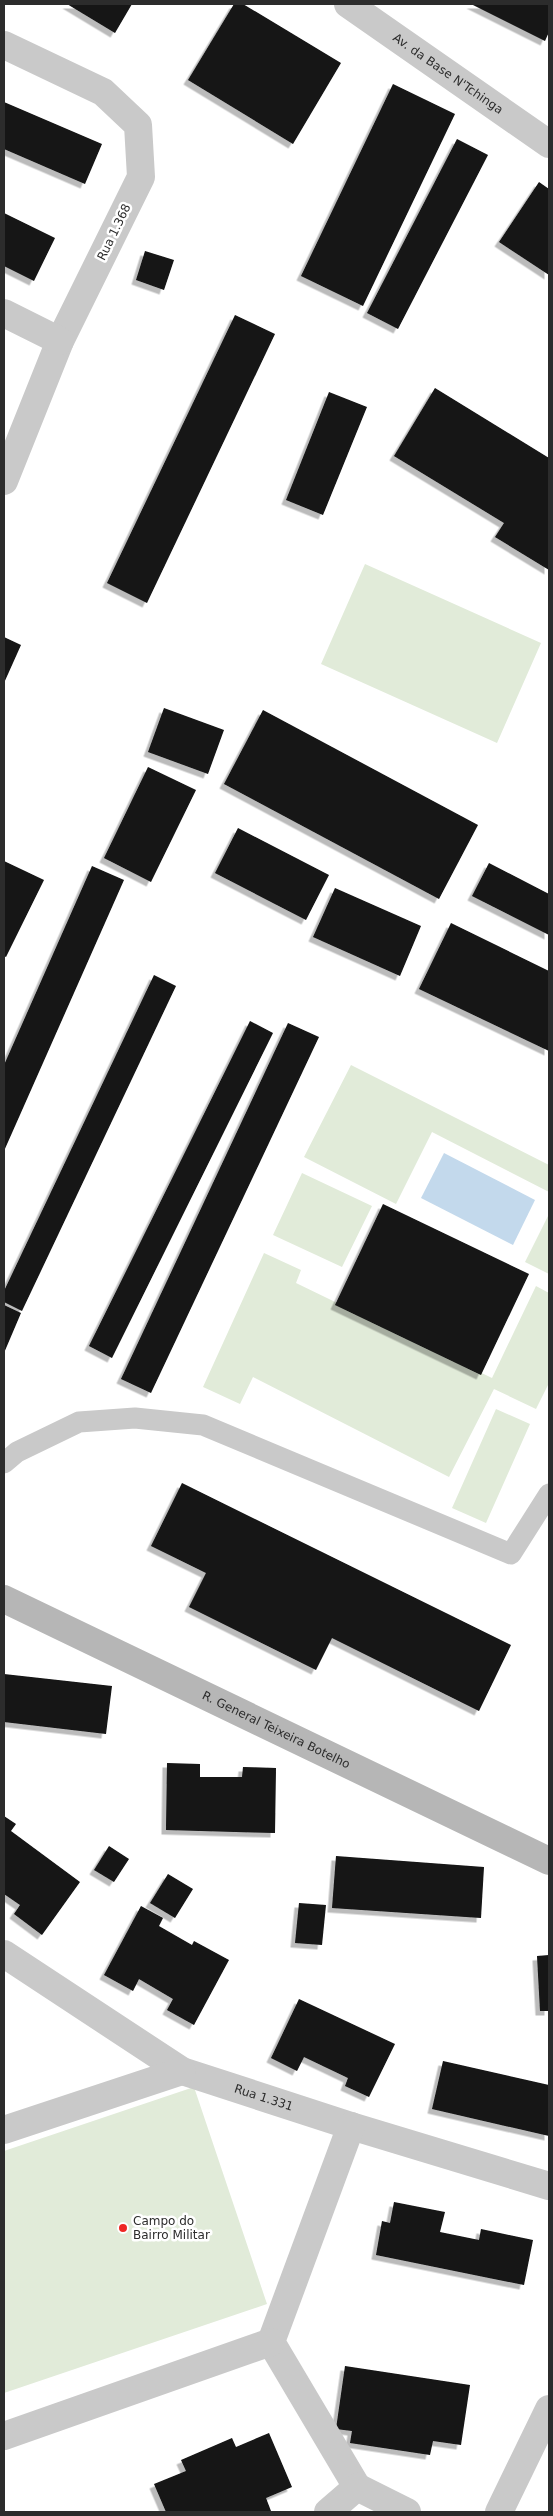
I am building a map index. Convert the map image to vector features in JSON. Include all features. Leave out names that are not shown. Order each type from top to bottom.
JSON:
[{"type":"street","name":"Av. da Base N'Tchinga","points":[[348,4],[549,144]]},
{"type":"street","name":"Rua 1.368","points":[[4,45],[103,92],[138,125],[141,177],[60,341],[4,481]]},
{"type":"street","points":[[4,313],[60,341]]},
{"type":"street","name":"R. General Teixeira Botelho","points":[[4,1599],[549,1861]]},
{"type":"street","name":"Rua 1.331","points":[[4,1954],[182,2071],[351,2126],[549,2186]]},
{"type":"street","points":[[4,2130],[182,2071]]},
{"type":"street","points":[[271,2342],[351,2126]]},
{"type":"street","points":[[4,2436],[271,2342]]},
{"type":"street","points":[[271,2342],[357,2486],[407,2512]]},
{"type":"street","points":[[499,2512],[549,2409]]},
{"type":"street","points":[[328,2512],[357,2486]]},
{"type":"lane","points":[[4,1463],[17,1452],[79,1422],[135,1418],[204,1425],[511,1554],[549,1494]]},
{"type":"green space","points":[[365,564],[541,643],[497,743],[321,664]]},
{"type":"green space","points":[[351,1065],[549,1165],[549,1192],[432,1132],[396,1204],[304,1157]]},
{"type":"green space","points":[[302,1173],[372,1206],[342,1267],[273,1235]]},
{"type":"green space","points":[[549,1214],[549,1274],[525,1262]]},
{"type":"green space","points":[[264,1253],[301,1270],[296,1283],[492,1378],[536,1286],[549,1293],[549,1383],[536,1409],[494,1389],[449,1477],[253,1377],[240,1404],[203,1387]]},
{"type":"green space","points":[[496,1409],[530,1424],[486,1523],[452,1508]]},
{"type":"green space","name":"Campo do Bairro Militar","points":[[194,2087],[267,2304],[4,2393],[4,2151]]},
{"type":"water","points":[[444,1153],[535,1200],[513,1245],[421,1198]]},
{"type":"building","points":[[67,4],[132,4],[115,33]]},
{"type":"building","points":[[234,4],[243,4],[341,63],[293,144],[188,80]]},
{"type":"building","points":[[471,4],[549,4],[549,32],[545,41]]},
{"type":"building","points":[[393,84],[455,114],[363,306],[301,276]]},
{"type":"building","points":[[4,102],[102,144],[85,184],[4,149]]},
{"type":"building","points":[[457,139],[488,155],[398,329],[367,313]]},
{"type":"building","points":[[539,182],[549,189],[549,275],[499,242]]},
{"type":"building","points":[[4,213],[55,238],[34,281],[4,266]]},
{"type":"building","points":[[145,251],[174,260],[164,290],[136,280]]},
{"type":"building","points":[[235,315],[275,334],[147,603],[107,583]]},
{"type":"building","points":[[435,388],[549,458],[549,570],[495,537],[504,523],[394,456]]},
{"type":"building","points":[[329,392],[367,407],[323,515],[286,500]]},
{"type":"building","points":[[4,637],[21,645],[4,683]]},
{"type":"building","points":[[164,708],[224,730],[208,774],[148,752]]},
{"type":"building","points":[[263,710],[478,825],[439,899],[224,784]]},
{"type":"building","points":[[148,767],[196,790],[151,882],[104,858]]},
{"type":"building","points":[[238,828],[329,875],[306,920],[215,873]]},
{"type":"building","points":[[4,861],[44,880],[6,957],[4,956]]},
{"type":"building","points":[[489,863],[549,894],[549,935],[472,896]]},
{"type":"building","points":[[92,866],[124,880],[4,1151],[4,1065]]},
{"type":"building","points":[[335,888],[421,926],[400,976],[313,937]]},
{"type":"building","points":[[451,923],[549,971],[549,1051],[419,989]]},
{"type":"building","points":[[154,975],[176,986],[22,1311],[4,1302],[4,1291]]},
{"type":"building","points":[[250,1021],[273,1033],[112,1358],[89,1346]]},
{"type":"building","points":[[288,1023],[319,1037],[151,1393],[121,1379]]},
{"type":"building","points":[[383,1204],[529,1274],[481,1375],[335,1305]]},
{"type":"building","points":[[4,1305],[21,1313],[4,1353]]},
{"type":"building","points":[[182,1483],[511,1645],[479,1711],[332,1638],[316,1670],[189,1607],[206,1573],[151,1546]]},
{"type":"building","points":[[4,1674],[112,1686],[106,1734],[4,1722]]},
{"type":"building","points":[[167,1763],[200,1764],[200,1777],[242,1777],[243,1767],[276,1768],[275,1833],[166,1830]]},
{"type":"building","points":[[4,1816],[16,1824],[11,1831],[80,1882],[42,1935],[14,1914],[20,1905],[4,1894]]},
{"type":"building","points":[[109,1846],[129,1859],[114,1882],[94,1870]]},
{"type":"building","points":[[336,1856],[484,1867],[481,1918],[332,1908]]},
{"type":"building","points":[[168,1874],[193,1889],[175,1918],[150,1903]]},
{"type":"building","points":[[299,1903],[326,1905],[322,1945],[295,1943]]},
{"type":"building","points":[[141,1906],[163,1918],[159,1926],[192,1945],[194,1941],[229,1960],[194,2025],[167,2010],[173,1999],[139,1979],[133,1991],[104,1975]]},
{"type":"building","points":[[549,1955],[549,2011],[540,2011],[537,1956]]},
{"type":"building","points":[[299,1999],[395,2044],[369,2097],[345,2086],[348,2078],[304,2057],[297,2071],[271,2058]]},
{"type":"building","points":[[443,2061],[549,2085],[549,2136],[432,2109]]},
{"type":"building","points":[[394,2202],[445,2212],[440,2232],[479,2240],[481,2229],[533,2240],[524,2285],[376,2255],[382,2221],[390,2223]]},
{"type":"building","points":[[345,2366],[470,2385],[461,2445],[433,2441],[430,2455],[350,2443],[352,2431],[336,2429]]},
{"type":"building","points":[[269,2433],[292,2487],[266,2498],[271,2511],[166,2512],[154,2484],[186,2471],[181,2460],[232,2438],[236,2447]]},
{"type":"place","name":"Campo do Bairro Militar","points":[[123,2228]]}]
